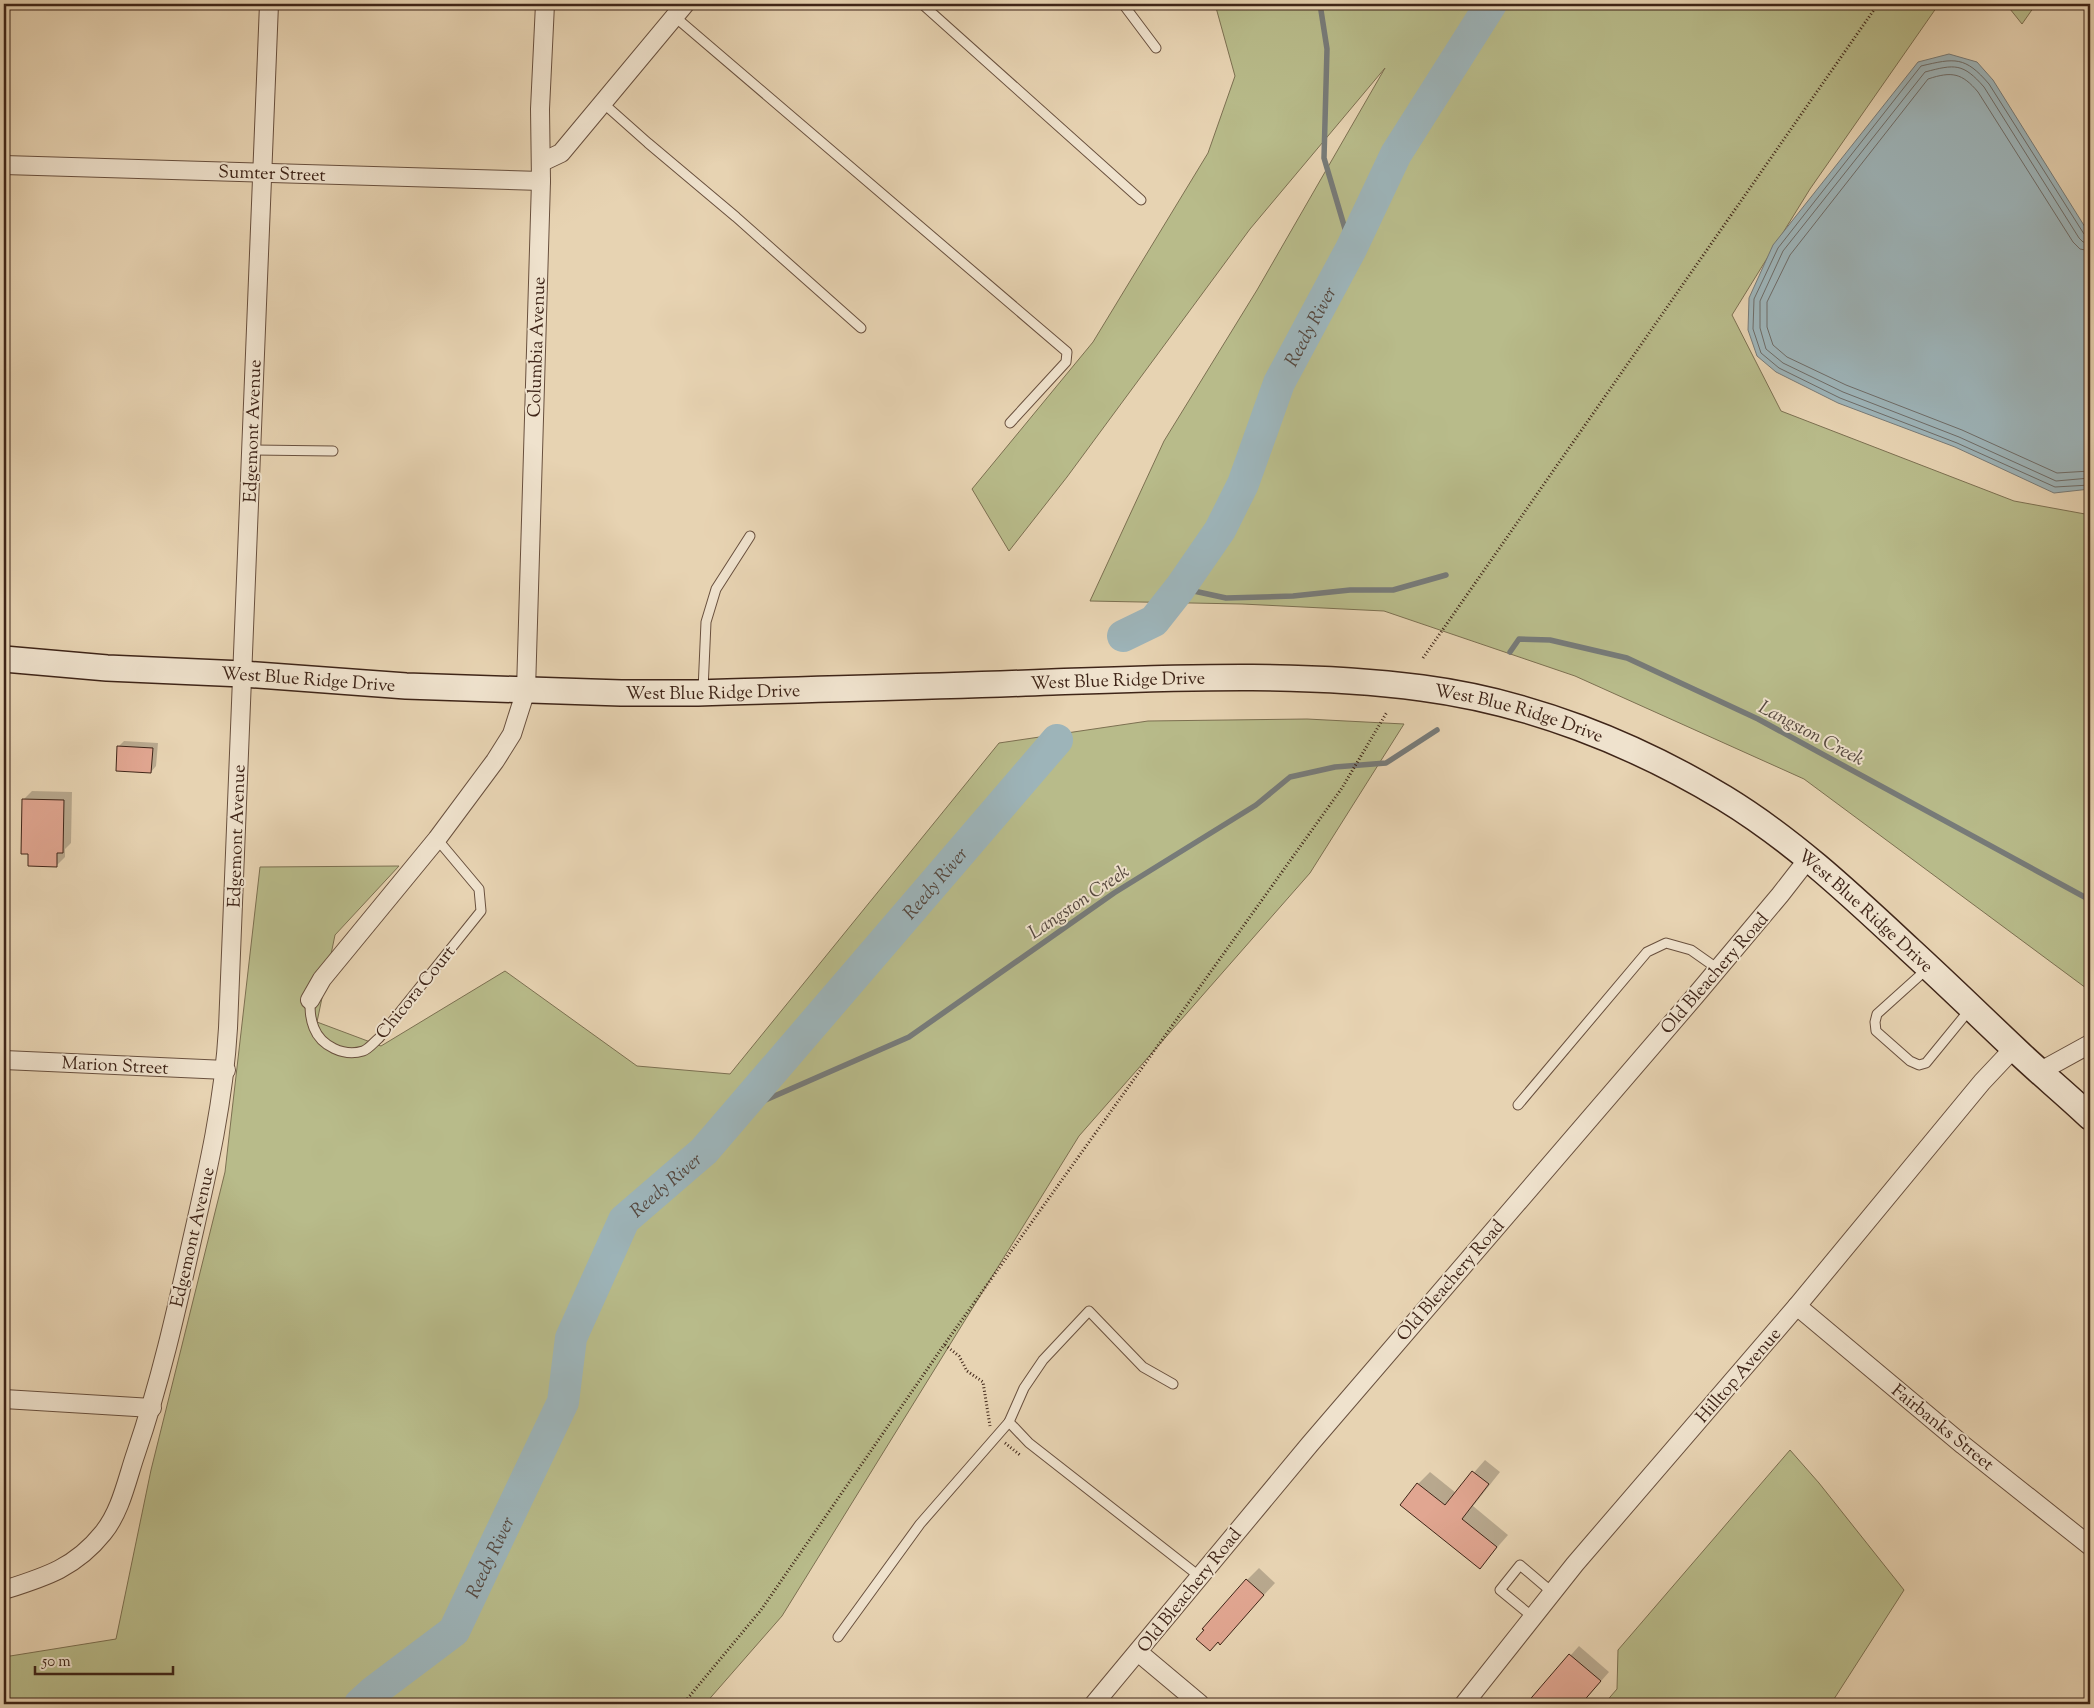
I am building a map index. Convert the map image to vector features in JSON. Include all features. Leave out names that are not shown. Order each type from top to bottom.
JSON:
[{"type":"main road","name":"West Blue Ridge Drive","points":[[4,659],[107,668],[242,674],[406,686],[621,693],[703,693],[1164,678],[1362,681],[1425,688],[1478,698],[1525,710],[1579,728],[1631,749],[1679,772],[1727,800],[1776,833],[1843,888],[1972,1007],[2039,1072],[2090,1117]]},
{"type":"street","name":"Edgemont Avenue","points":[[4,1590],[45,1577],[69,1565],[87,1552],[104,1532],[117,1509],[152,1408],[182,1288],[213,1144],[226,1070],[270,4]]},
{"type":"street","name":"Columbia Avenue","points":[[526,690],[542,162],[540,109],[545,4]]},
{"type":"street","points":[[542,162],[561,153],[679,10]]},
{"type":"street","name":"Sumter Street","points":[[4,166],[541,180]]},
{"type":"street","name":"Chicora Court","points":[[310,1000],[322,979],[436,839],[495,761],[512,734],[526,690]]},
{"type":"street","name":"Old Bleachery Road","points":[[1094,1704],[1199,1576],[1718,969],[1808,859]]},
{"type":"street","points":[[2039,1072],[2090,1044]]},
{"type":"street","name":"Hilltop Avenue","points":[[1464,1704],[1534,1618],[1574,1564],[1797,1306],[1982,1082],[2014,1048]]},
{"type":"street","name":"Marion Street","points":[[4,1060],[226,1070]]},
{"type":"street","name":"Fairbanks Street","points":[[1797,1306],[1964,1446],[2090,1546]]},
{"type":"street","points":[[4,1399],[152,1408]]},
{"type":"street","points":[[1138,1652],[1200,1704]]},
{"type":"lane","points":[[922,4],[1141,200]]},
{"type":"lane","points":[[1123,4],[1156,48]]},
{"type":"lane","points":[[679,10],[1066,352],[1066,362],[1010,423]]},
{"type":"lane","points":[[603,103],[861,328]]},
{"type":"lane","points":[[252,450],[333,451]]},
{"type":"lane","points":[[703,693],[706,622],[716,589],[750,536]]},
{"type":"lane","name":"Chicora Court","points":[[310,1000],[310,1014],[314,1030],[327,1044],[343,1053],[365,1050],[379,1038],[481,911],[479,889],[436,839]]},
{"type":"lane","points":[[1518,1105],[1647,952],[1666,943],[1691,950],[1718,969]]},
{"type":"lane","points":[[1929,967],[1878,1014],[1875,1022],[1876,1031],[1910,1061],[1926,1064],[1972,1007]]},
{"type":"lane","points":[[838,1637],[920,1524],[1009,1422],[1024,1388],[1043,1360],[1089,1311],[1143,1367],[1173,1384]]},
{"type":"lane","points":[[1009,1422],[1029,1443],[1199,1576]]},
{"type":"lane","points":[[1534,1618],[1500,1590],[1520,1565],[1553,1592]]},
{"type":"path","points":[[1423,658],[1878,4]]},
{"type":"path","points":[[683,1704],[761,1610],[944,1345],[1342,788],[1387,712]]},
{"type":"green space","points":[[1215,4],[1939,4],[1810,189],[1732,315],[1781,411],[2014,501],[2085,514],[2090,527],[2090,991],[1804,779],[1575,676],[1384,611],[1242,604],[1090,601],[1164,441],[1257,290],[1385,68],[1250,229],[1067,477],[1009,551],[972,489],[1093,342],[1208,153],[1235,76]]},
{"type":"green space","points":[[2006,4],[2036,4],[2022,24]]},
{"type":"green space","points":[[1307,719],[1404,724],[1310,873],[1079,1136],[782,1616],[705,1704],[4,1704],[4,1657],[116,1639],[151,1470],[225,1172],[260,867],[399,866],[335,935],[317,1022],[381,1046],[505,971],[637,1066],[730,1074],[999,743],[1148,721]]},
{"type":"green space","points":[[1790,1450],[1819,1483],[1904,1590],[1834,1699],[1839,1704],[1604,1704],[1617,1689],[1618,1650]]},
{"type":"water","points":[[1949,54],[1977,62],[1993,80],[2090,235],[2090,489],[2054,493],[1955,447],[1838,403],[1776,372],[1757,356],[1748,330],[1749,298],[1773,245],[1918,62]]},
{"type":"building","points":[[117,746],[153,748],[151,773],[116,771]]},
{"type":"building","points":[[22,799],[64,800],[63,853],[57,853],[57,867],[28,866],[28,854],[21,854]]},
{"type":"building","points":[[1472,1471],[1489,1484],[1462,1519],[1497,1547],[1480,1569],[1400,1505],[1417,1483],[1445,1505]]},
{"type":"building","points":[[1246,1579],[1264,1595],[1220,1645],[1218,1642],[1210,1651],[1196,1639],[1204,1630],[1202,1629]]},
{"type":"building","points":[[1569,1654],[1601,1681],[1581,1704],[1526,1704]]},
{"type":"waterway","points":[[1320,4],[1327,49],[1324,158],[1351,249]]},
{"type":"waterway","name":"Reedy River","points":[[1123,636],[1154,621],[1180,588],[1220,530],[1243,484],[1279,383],[1351,249],[1396,154],[1491,4]]},
{"type":"waterway","points":[[1180,588],[1226,598],[1293,596],[1350,590],[1393,590],[1446,575]]},
{"type":"waterway","name":"Langston Creek","points":[[1510,652],[1519,639],[1550,640],[1627,658],[1758,719],[2090,900]]},
{"type":"waterway","name":"Langston Creek","points":[[738,1112],[909,1037],[1114,893],[1256,805],[1290,777],[1335,767],[1386,763],[1437,730]]},
{"type":"waterway","name":"Reedy River","points":[[360,1704],[373,1692],[454,1631],[563,1402],[571,1338],[624,1220],[704,1151],[1057,740]]}]
